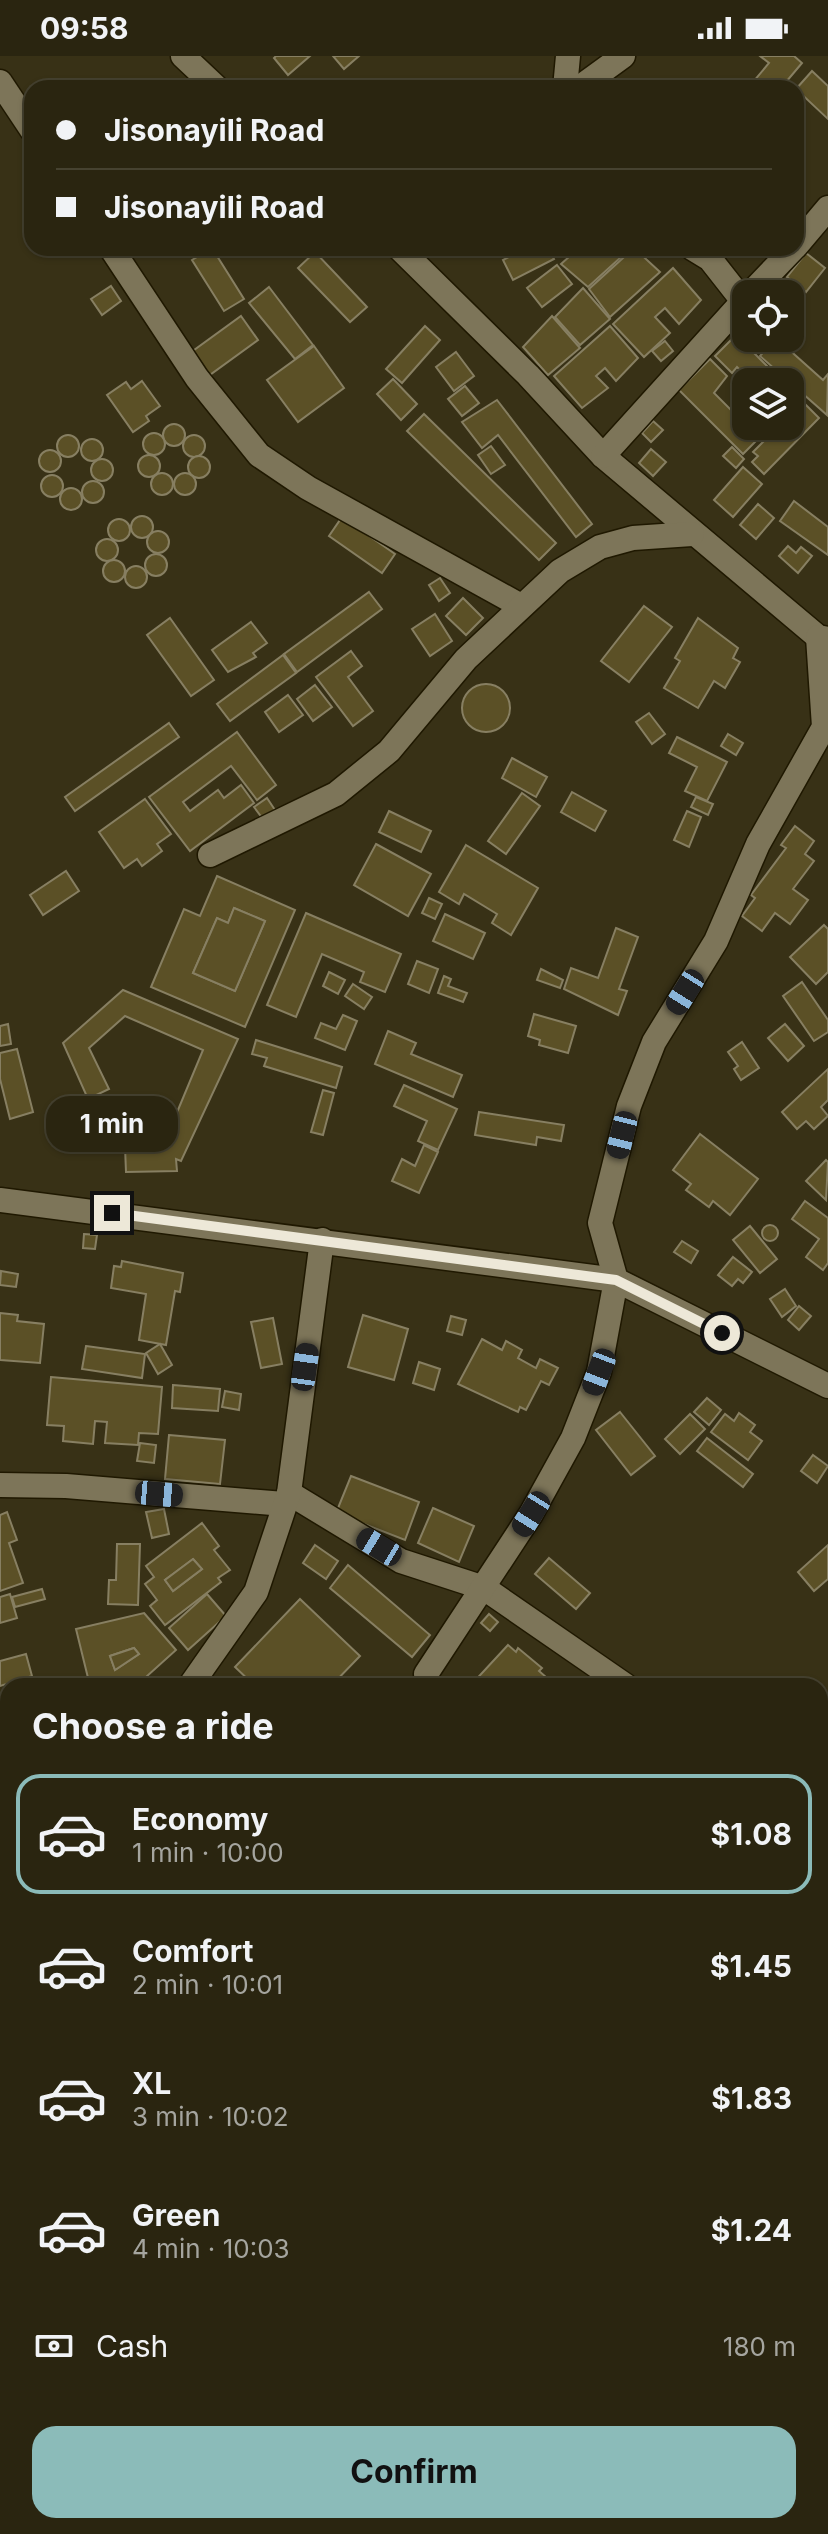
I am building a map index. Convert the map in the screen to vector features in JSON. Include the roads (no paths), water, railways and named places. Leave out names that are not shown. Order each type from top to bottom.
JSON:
[{"type":"street","points":[[183,56],[208,80]]},
{"type":"street","points":[[566,80],[568,56]]},
{"type":"street","points":[[590,80],[623,56]]},
{"type":"street","points":[[0,82],[24,118]]},
{"type":"street","points":[[804,236],[828,208]]},
{"type":"street","points":[[116,256],[197,378],[259,455],[308,488],[521,606]]},
{"type":"street","points":[[407,256],[528,375],[603,456],[692,534],[823,638],[826,726],[758,844],[716,941],[654,1042],[629,1106],[600,1223],[616,1280],[599,1372],[573,1438],[484,1588],[426,1674]]},
{"type":"street","points":[[705,256],[732,283]]},
{"type":"street","points":[[763,280],[786,256]]},
{"type":"street","points":[[603,456],[732,313]]},
{"type":"street","points":[[210,855],[336,794],[389,751],[466,659],[560,571],[600,547],[633,538],[692,534]]},
{"type":"street","points":[[0,1200],[616,1280],[828,1386]]},
{"type":"street","points":[[196,1678],[256,1592],[286,1499],[322,1240]]},
{"type":"street","points":[[0,1485],[286,1499],[401,1561],[484,1588],[614,1678]]}]
